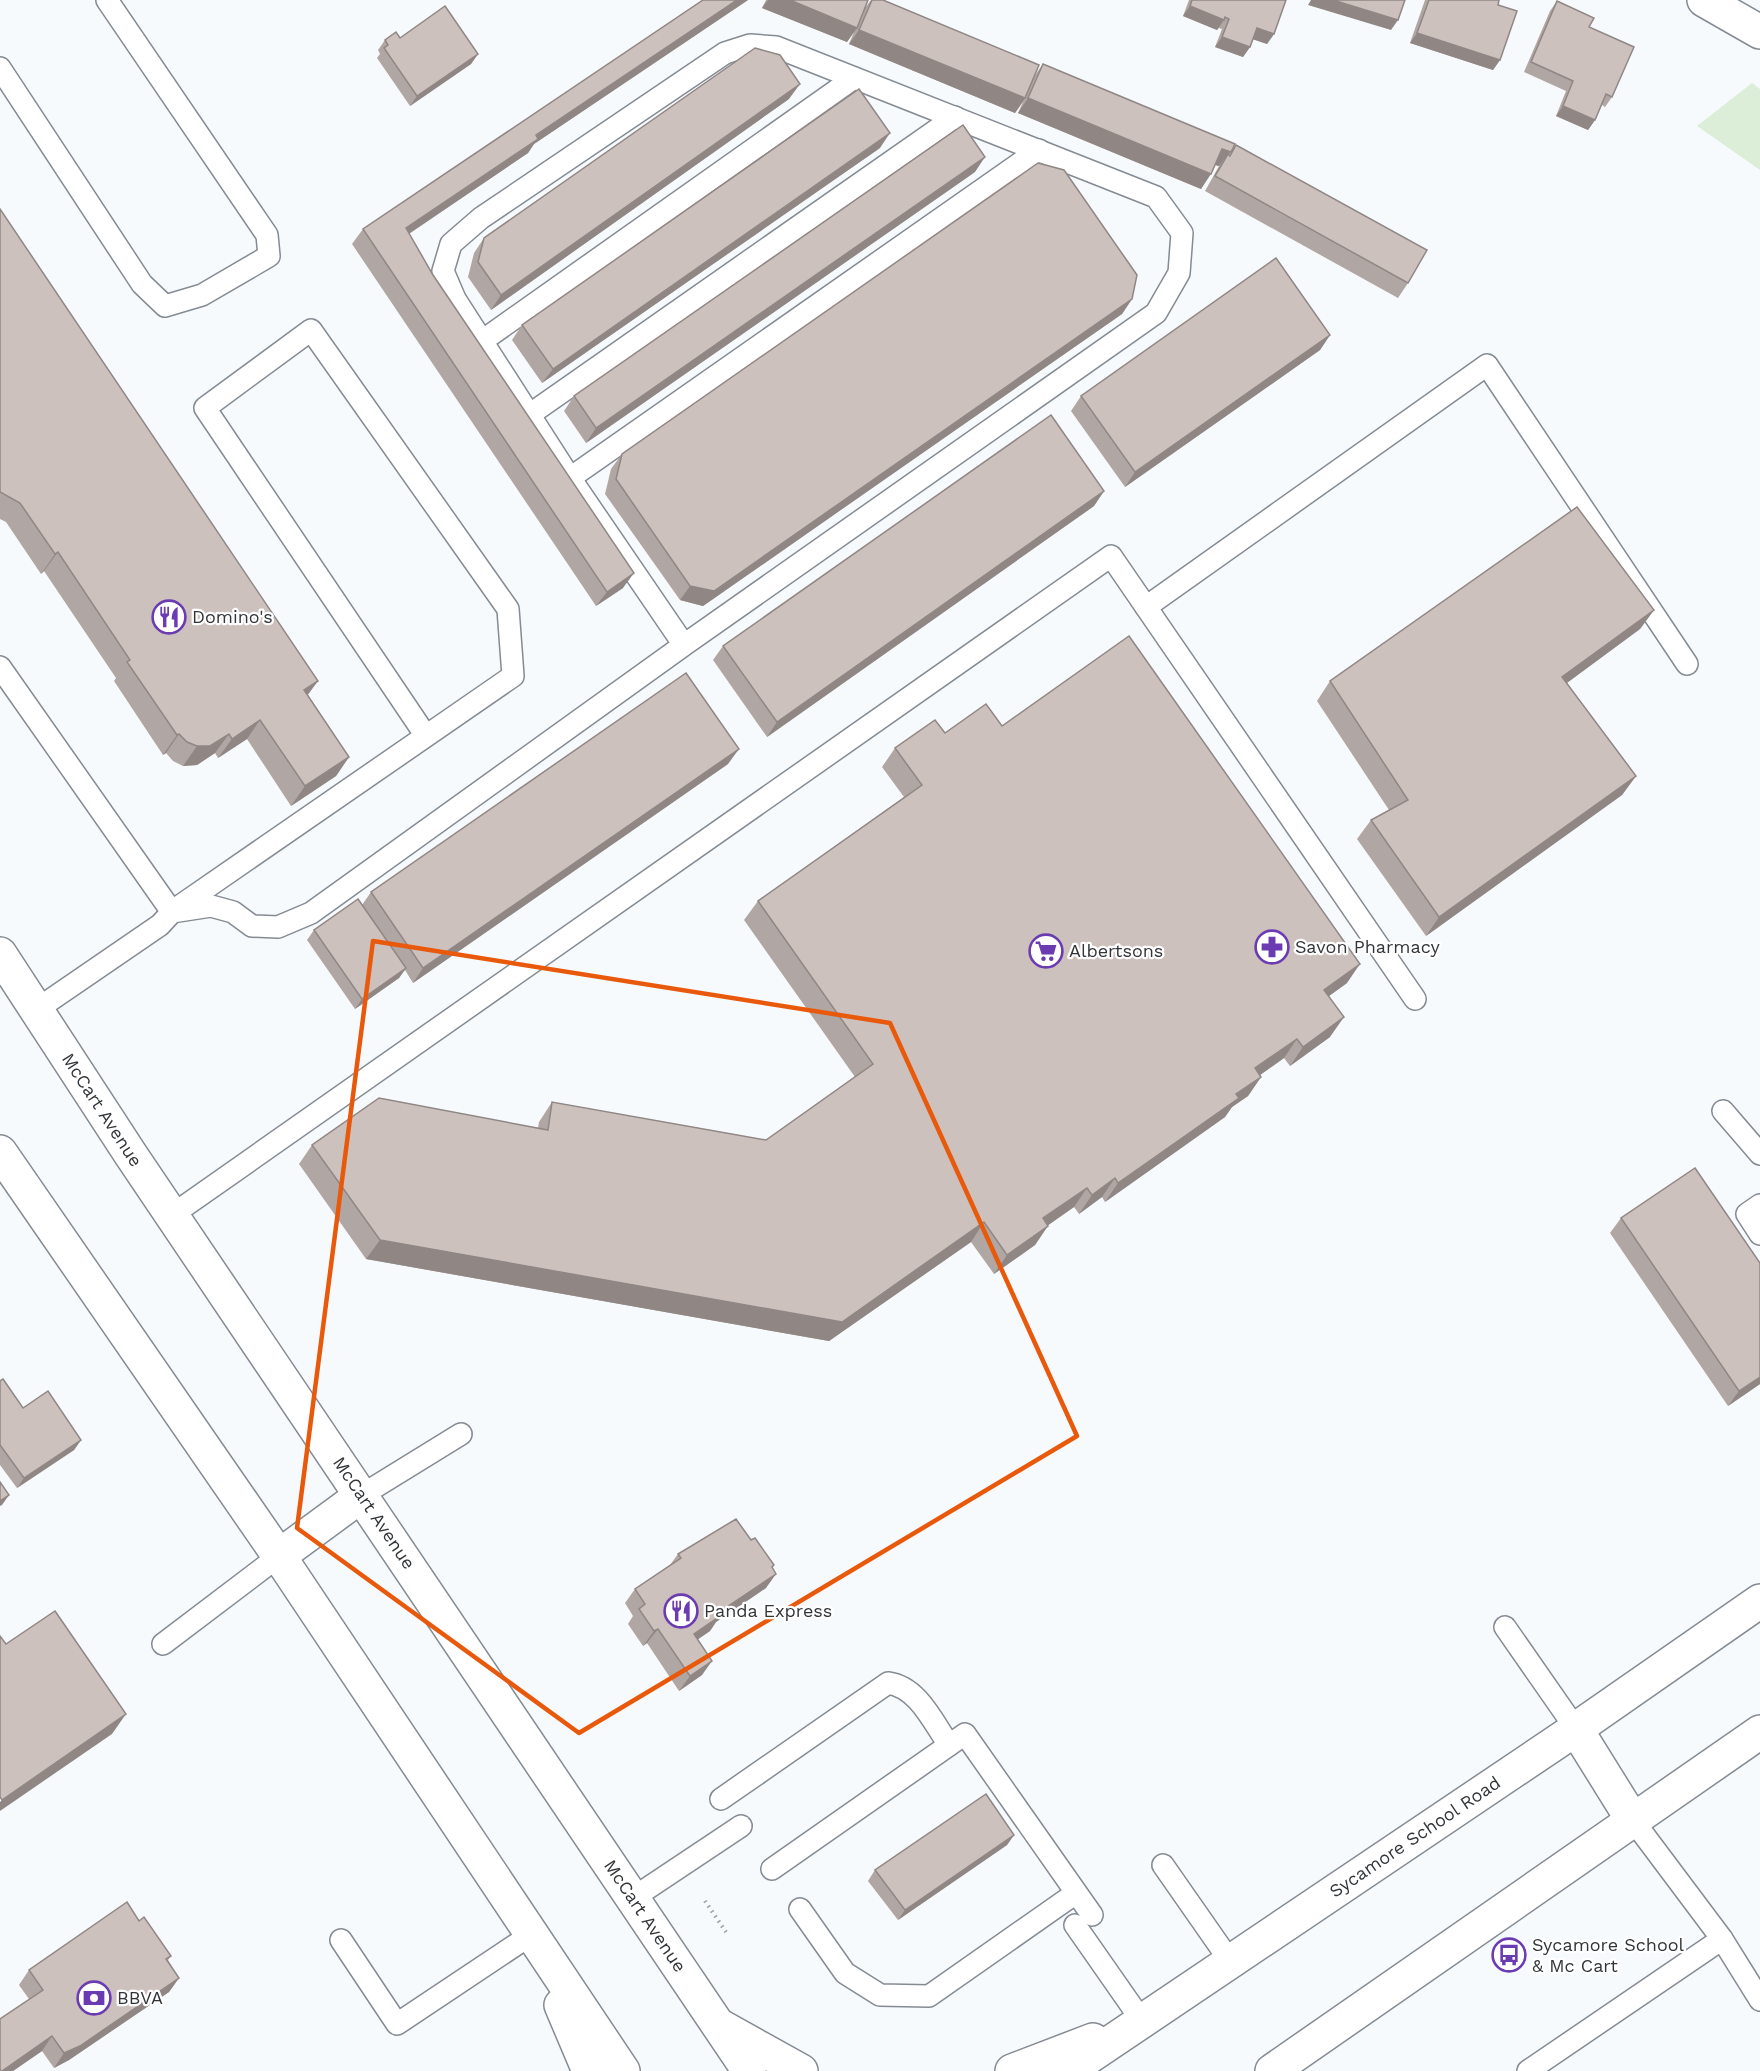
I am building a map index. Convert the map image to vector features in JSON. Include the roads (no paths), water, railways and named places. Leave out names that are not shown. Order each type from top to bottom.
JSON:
[{"type":"main road","points":[[1704,0],[1755,18]]},
{"type":"main road","name":"McCart Avenue","points":[[0,954],[172,1215],[749,2071]]},
{"type":"main road","points":[[0,1152],[279,1556],[623,2071]]},
{"type":"main road","points":[[279,1556],[362,1495]]},
{"type":"main road","name":"Sycamore School Road","points":[[1068,2071],[1576,1729],[1760,1601]]},
{"type":"main road","points":[[1576,1729],[1632,1819]]},
{"type":"main road","points":[[1283,2068],[1632,1819],[1760,1732]]},
{"type":"main road","points":[[532,1934],[589,2071]]},
{"type":"main road","points":[[1012,2071],[1142,2021]]},
{"type":"main road","points":[[716,2024],[801,2071]]},
{"type":"lane","points":[[0,68],[141,284],[165,306],[202,296],[268,256],[267,235],[106,0]]},
{"type":"lane","points":[[172,912],[211,906],[233,912],[252,926],[278,927],[311,913],[684,645],[1155,314],[1179,273],[1182,233],[1156,196],[776,47],[750,45],[725,53],[481,218],[451,244],[443,271],[455,299],[570,478],[684,645]]},
{"type":"lane","points":[[482,341],[854,78]]},
{"type":"lane","points":[[530,415],[955,117]]},
{"type":"lane","points":[[570,478],[1039,150]]},
{"type":"lane","points":[[36,1010],[160,925],[172,912],[513,676],[508,609],[311,330],[205,408],[426,736]]},
{"type":"lane","points":[[1146,607],[1487,365],[1687,664]]},
{"type":"lane","points":[[172,1215],[1111,556],[1415,999]]},
{"type":"lane","points":[[0,668],[172,912]]},
{"type":"lane","points":[[1723,1111],[1760,1154]]},
{"type":"lane","points":[[1760,1205],[1747,1214],[1760,1234]]},
{"type":"lane","points":[[362,1495],[461,1434]]},
{"type":"lane","points":[[163,1644],[279,1556]]},
{"type":"lane","points":[[1505,1627],[1576,1729]]},
{"type":"lane","points":[[721,1799],[888,1683],[901,1685],[912,1693],[949,1745]]},
{"type":"lane","points":[[772,1869],[965,1734],[1076,1893],[1083,1920],[1142,2021]]},
{"type":"lane","points":[[1632,1819],[1722,1939],[1760,2000]]},
{"type":"lane","points":[[633,1898],[741,1826]]},
{"type":"lane","points":[[1163,1865],[1230,1961]]},
{"type":"lane","points":[[800,1909],[845,1973],[880,1995],[929,1996],[1076,1893]]},
{"type":"lane","points":[[341,1940],[398,2024],[532,1934]]},
{"type":"lane","points":[[1528,2071],[1722,1939]]},
{"type":"place","name":"Domino's","points":[[169,617]]},
{"type":"place","name":"Savon Pharmacy","points":[[1272,947]]},
{"type":"place","name":"Albertsons","points":[[1046,951]]},
{"type":"place","name":"Panda Express","points":[[681,1611]]},
{"type":"place","name":"Sycamore School & Mc Cart","points":[[1509,1955]]},
{"type":"place","name":"BBVA","points":[[94,1998]]}]
